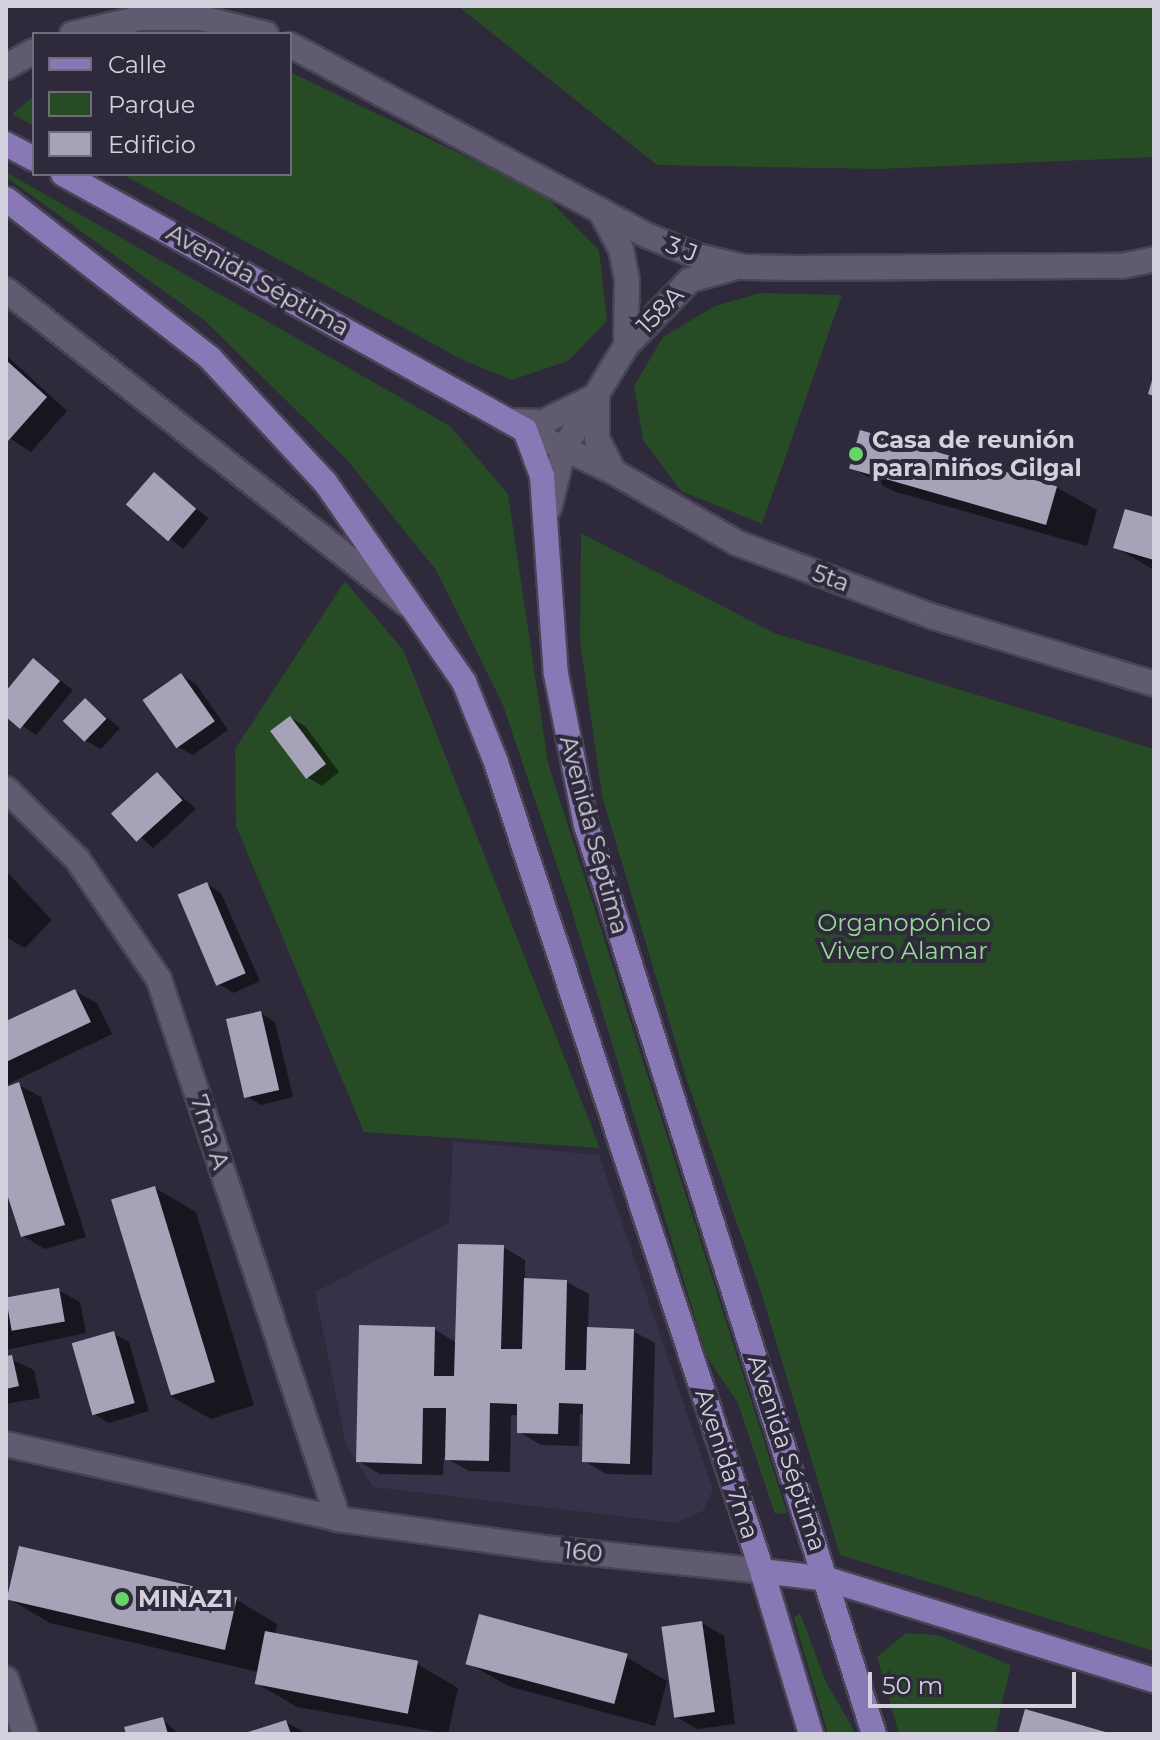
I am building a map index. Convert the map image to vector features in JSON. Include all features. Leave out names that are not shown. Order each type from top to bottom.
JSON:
[{"type":"main road","points":[[6,144],[32,158]]},
{"type":"main road","name":"Avenida Séptima","points":[[67,176],[519,426],[538,455],[548,518],[552,647],[586,825],[874,1734]]},
{"type":"main road","points":[[6,199],[210,358],[325,482],[422,616]]},
{"type":"main road","name":"Avenida 7ma","points":[[422,616],[464,682],[496,762],[762,1571]]},
{"type":"main road","points":[[762,1571],[811,1734]]},
{"type":"main road","name":"160","points":[[762,1571],[827,1579],[1154,1680]]},
{"type":"street","points":[[81,32],[141,18],[201,18],[258,32]]},
{"type":"street","name":"3 J","points":[[292,46],[659,240],[744,267],[1122,266]]},
{"type":"street","points":[[6,67],[32,52]]},
{"type":"street","name":"158A","points":[[598,208],[621,249],[627,280],[626,346]]},
{"type":"street","points":[[1122,266],[1154,259]]},
{"type":"street","points":[[1122,266],[1154,280]]},
{"type":"street","name":"158A","points":[[519,426],[543,422],[570,412],[598,394],[626,346],[690,280],[744,267]]},
{"type":"street","points":[[6,290],[422,616]]},
{"type":"street","points":[[548,518],[564,448],[598,394]]},
{"type":"street","name":"158A","points":[[598,394],[597,439],[614,472]]},
{"type":"street","name":"5ta","points":[[519,426],[614,472],[737,543],[934,617],[1154,684]]},
{"type":"street","name":"7ma A","points":[[6,789],[77,859],[159,979],[338,1519]]},
{"type":"street","name":"160","points":[[6,1444],[338,1519],[544,1548],[762,1571]]},
{"type":"street","points":[[6,1679],[25,1734]]},
{"type":"shaded area","points":[[453,1141],[599,1155],[713,1490],[703,1511],[676,1523],[373,1487],[346,1445],[315,1292],[449,1223]]},
{"type":"green space","points":[[458,6],[1154,6],[1154,157],[879,169],[657,165]]},
{"type":"green space","points":[[292,73],[542,193],[599,250],[607,321],[568,361],[512,380],[461,359],[126,176],[292,176]]},
{"type":"green space","points":[[32,98],[32,125],[12,114]]},
{"type":"green space","points":[[6,172],[450,426],[508,494],[548,763],[787,1513],[775,1514],[738,1403],[707,1357],[570,905],[503,705],[436,570],[348,461],[204,320],[6,177]]},
{"type":"green space","points":[[760,293],[842,295],[762,524],[681,491],[643,440],[634,386],[663,337],[715,306]]},
{"type":"green space","name":"Organopónico Vivero Alamar","points":[[581,533],[774,633],[1154,749],[1154,1651],[840,1555],[762,1295],[687,1081],[602,796],[580,642]]},
{"type":"green space","points":[[345,581],[404,651],[600,1148],[364,1132],[236,826],[235,749]]},
{"type":"green space","points":[[800,1613],[826,1682],[856,1734],[828,1734],[794,1618]]},
{"type":"green space","points":[[906,1633],[937,1635],[1011,1665],[995,1734],[899,1734],[877,1657]]},
{"type":"building","points":[[6,360],[47,397],[8,441],[6,439]]},
{"type":"building","points":[[1154,377],[1154,396],[1148,394]]},
{"type":"building","points":[[860,430],[1057,487],[1046,525],[849,468]]},
{"type":"building","points":[[154,472],[196,509],[168,541],[126,504]]},
{"type":"building","points":[[1125,509],[1154,517],[1154,560],[1113,548]]},
{"type":"building","points":[[33,658],[60,681],[20,729],[6,717],[6,691]]},
{"type":"building","points":[[181,673],[215,721],[176,748],[142,700]]},
{"type":"building","points":[[85,698],[107,719],[84,742],[63,721]]},
{"type":"building","points":[[290,716],[326,764],[306,779],[270,731]]},
{"type":"building","points":[[157,772],[182,800],[136,842],[111,813]]},
{"type":"building","points":[[207,882],[246,973],[216,986],[178,895]]},
{"type":"building","points":[[75,989],[91,1022],[6,1062],[6,1021]]},
{"type":"building","points":[[261,1011],[279,1090],[244,1098],[226,1019]]},
{"type":"building","points":[[19,1082],[65,1225],[21,1237],[6,1191],[6,1087]]},
{"type":"building","points":[[155,1186],[215,1382],[171,1395],[111,1199]]},
{"type":"building","points":[[458,1244],[504,1245],[501,1349],[522,1349],[524,1278],[567,1280],[565,1370],[586,1370],[587,1327],[634,1329],[630,1464],[582,1462],[583,1404],[559,1403],[558,1434],[517,1433],[517,1404],[490,1403],[489,1461],[445,1460],[446,1408],[423,1408],[422,1464],[356,1462],[359,1325],[435,1327],[434,1376],[454,1376]]},
{"type":"building","points":[[59,1288],[65,1321],[12,1331],[6,1297]]},
{"type":"building","points":[[114,1331],[135,1403],[92,1415],[72,1343]]},
{"type":"building","points":[[12,1355],[19,1386],[6,1389],[6,1356]]},
{"type":"building","name":"MINAZ1","points":[[19,1546],[237,1596],[225,1650],[7,1600]]},
{"type":"building","points":[[479,1614],[628,1654],[614,1704],[466,1664]]},
{"type":"building","points":[[702,1621],[715,1712],[674,1718],[661,1627]]},
{"type":"building","points":[[265,1631],[418,1661],[408,1714],[255,1684]]},
{"type":"building","points":[[1025,1709],[1109,1733],[1109,1734],[1018,1734]]},
{"type":"building","points":[[163,1717],[168,1734],[126,1734],[124,1727]]},
{"type":"building","points":[[286,1720],[291,1734],[245,1734],[245,1733]]},
{"type":"place","name":"Casa de reunión para niños Gilgal","points":[[856,454]]},
{"type":"place","name":"MINAZ1","points":[[122,1599]]}]
